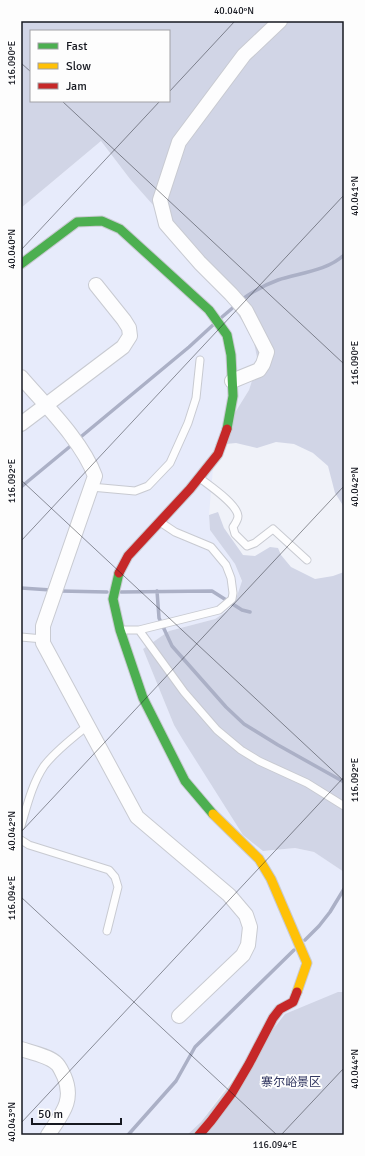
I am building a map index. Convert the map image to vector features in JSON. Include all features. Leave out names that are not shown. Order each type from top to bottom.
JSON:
[{"type":"street","points":[[232,381],[259,370],[263,364],[267,352],[246,311],[200,263],[166,224],[160,200],[179,142],[244,56],[280,21]]},
{"type":"street","points":[[21,264],[77,222],[102,222],[120,228],[211,312],[227,335],[231,355],[233,396],[226,434],[218,454],[200,478],[128,556],[118,575],[114,598],[120,630],[143,698],[185,781],[210,811],[259,859],[271,879],[307,963],[293,1002],[280,1009],[273,1018],[232,1096],[199,1135]]},
{"type":"street","points":[[21,424],[123,347],[130,336],[129,328],[124,320],[96,285]]},
{"type":"street","points":[[21,377],[66,430],[90,463],[95,476],[43,626],[42,643],[137,817],[229,894],[246,915],[250,927],[248,944],[243,955],[179,1016]]},
{"type":"street","points":[[21,1049],[56,1063],[68,1084],[69,1099],[62,1114],[48,1135]]},
{"type":"lane","points":[[91,487],[135,491],[148,486],[170,463],[188,423],[196,398],[200,360]]},
{"type":"lane","points":[[200,478],[231,503],[237,511],[238,518],[233,527],[235,534],[247,546],[255,543],[273,529],[307,560]]},
{"type":"lane","points":[[120,630],[139,630],[219,610],[232,599],[233,593],[231,578],[226,565],[211,547],[175,532],[160,522]]},
{"type":"lane","points":[[139,630],[184,692],[217,730],[240,750],[259,761],[307,783],[344,806]]},
{"type":"lane","points":[[21,637],[43,639]]},
{"type":"lane","points":[[21,826],[33,787],[45,766],[61,748],[87,726]]},
{"type":"lane","points":[[21,840],[29,845],[109,870],[115,877],[118,888],[107,931]]},
{"type":"shaded area","points":[[101,141],[130,179],[153,205],[161,225],[228,301],[243,322],[254,343],[258,362],[249,390],[215,445],[209,515],[210,530],[235,564],[242,582],[236,599],[229,610],[215,619],[169,631],[143,649],[174,725],[263,851],[295,848],[314,852],[344,872],[344,993],[235,1075],[201,1122],[187,1135],[21,1135],[21,208]]},
{"type":"green space","points":[[21,21],[344,21],[344,507],[335,493],[328,466],[313,453],[294,444],[276,442],[257,448],[236,443],[215,445],[249,390],[258,362],[254,343],[243,322],[228,301],[161,225],[153,205],[130,179],[101,141],[21,208]]},
{"type":"green space","points":[[218,512],[224,528],[243,555],[255,556],[270,547],[278,548],[281,555],[291,567],[315,579],[333,576],[344,572],[344,872],[314,852],[295,848],[263,851],[243,835],[174,725],[143,649],[169,631],[215,619],[229,610],[236,599],[242,581],[235,564],[210,530],[209,515]]},
{"type":"green space","name":"寨尔峪景区","points":[[338,992],[344,992],[344,1135],[187,1135],[201,1122],[285,1014]]},
{"type":"waterway","points":[[240,301],[268,284],[329,265],[344,255]]},
{"type":"waterway","points":[[222,317],[236,305]]},
{"type":"waterway","points":[[77,440],[189,347],[213,325]]},
{"type":"waterway","points":[[21,487],[73,444]]},
{"type":"waterway","points":[[21,588],[51,590]]},
{"type":"waterway","points":[[60,591],[107,592]]},
{"type":"waterway","points":[[157,591],[159,618],[172,646],[226,707],[244,724],[344,782]]},
{"type":"waterway","points":[[121,592],[212,591],[242,610],[250,612]]},
{"type":"waterway","points":[[305,940],[330,912],[344,889]]},
{"type":"waterway","points":[[128,1135],[176,1081],[195,1047],[294,950]]},
{"type":"traffic: fast","points":[[21,264],[77,222],[102,221],[120,229],[209,310],[227,335],[231,355],[233,396],[227,429]]},
{"type":"traffic: fast","points":[[119,573],[113,599],[120,630],[143,698],[185,781],[213,814]]},
{"type":"traffic: slow","points":[[213,814],[259,859],[271,879],[307,963],[297,992]]},
{"type":"traffic: jam","points":[[119,573],[128,556],[190,489],[218,454],[227,429]]},
{"type":"traffic: jam","points":[[199,1135],[232,1093],[273,1018],[280,1009],[293,1002],[297,992]]}]
